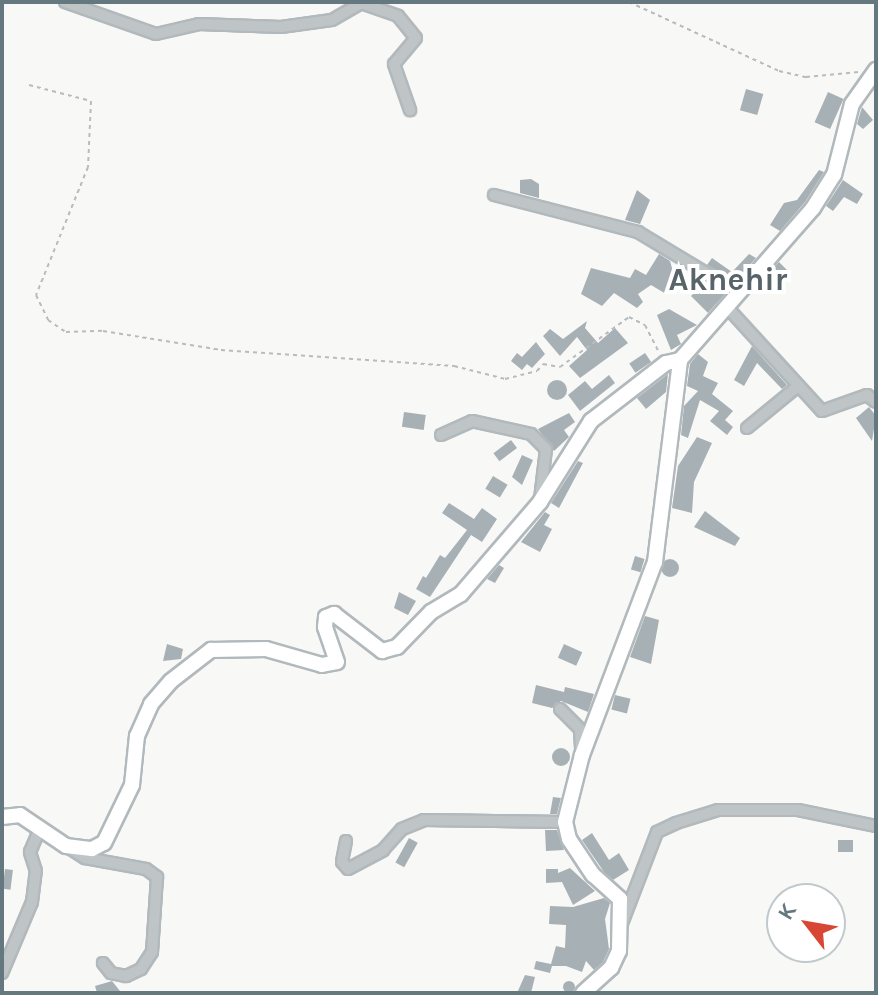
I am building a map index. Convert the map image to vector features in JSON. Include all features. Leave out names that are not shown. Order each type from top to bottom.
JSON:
[{"type":"street","points":[[65,2],[156,34],[199,24],[268,28],[332,20],[361,3],[398,16],[416,38],[394,64],[410,110]]},
{"type":"street","points":[[66,846],[92,849],[112,831],[132,785],[137,736],[151,704],[191,662],[230,646],[266,649],[322,665],[337,662],[325,627],[326,617],[334,614],[382,651],[397,647],[431,612],[461,594],[540,502],[591,421],[673,362],[739,293],[813,208],[834,175],[852,104],[876,70]]},
{"type":"street","points":[[494,195],[638,232],[739,293]]},
{"type":"street","points":[[726,306],[822,411],[867,395],[876,402]]},
{"type":"street","points":[[620,933],[620,899],[593,875],[569,839],[565,822],[582,755],[655,562],[673,362]]},
{"type":"street","points":[[747,428],[797,387]]},
{"type":"street","points":[[441,435],[472,421],[531,434],[546,449],[540,502]]},
{"type":"street","points":[[560,709],[580,729],[582,755]]},
{"type":"street","points":[[583,993],[611,968],[620,933],[657,832],[718,810],[798,810],[876,826]]},
{"type":"street","points":[[2,817],[20,815],[85,858],[146,869],[157,877],[152,952],[141,969],[126,976],[111,973],[103,963]]},
{"type":"street","points":[[346,841],[342,862],[348,869],[383,850],[402,829],[424,820],[565,822]]},
{"type":"street","points":[[2,973],[32,902],[36,871],[30,852],[40,829]]},
{"type":"path","points":[[629,2],[779,71],[806,77],[876,70]]},
{"type":"path","points":[[29,85],[91,101],[88,167],[36,295],[48,320],[66,332],[103,331],[221,350],[341,354],[454,366],[505,379],[537,371],[543,364],[560,367],[629,317],[645,325],[673,362]]},
{"type":"building","points":[[746,89],[763,94],[757,115],[740,110]]},
{"type":"building","points":[[828,92],[844,99],[830,129],[815,122]]},
{"type":"building","points":[[862,107],[873,120],[863,129],[857,124]]},
{"type":"building","points":[[819,170],[824,172],[805,202],[780,231],[770,225],[784,203],[797,200]]},
{"type":"building","points":[[531,179],[539,184],[539,198],[520,193],[520,180]]},
{"type":"building","points":[[843,180],[863,194],[857,204],[844,197],[833,211],[826,206]]},
{"type":"building","points":[[637,190],[650,200],[640,224],[625,220]]},
{"type":"building","points":[[659,254],[670,261],[676,282],[666,294],[651,285],[638,294],[643,302],[637,308],[614,293],[602,306],[581,294],[591,268],[630,278],[635,269],[646,275]]},
{"type":"building","points":[[749,254],[756,258],[735,281],[707,265],[712,258],[732,272]]},
{"type":"building","points":[[779,262],[791,274],[780,285],[768,273]]},
{"type":"building","points":[[705,282],[725,294],[708,313],[691,296]]},
{"type":"building","points":[[669,309],[697,325],[677,335],[681,344],[671,350],[657,315]]},
{"type":"building","points":[[587,321],[585,328],[598,343],[615,328],[628,343],[580,378],[569,366],[587,350],[577,337],[560,356],[543,336],[550,329],[563,339]]},
{"type":"building","points":[[536,342],[545,354],[532,368],[527,364],[522,370],[511,361],[517,353],[522,357]]},
{"type":"building","points":[[752,346],[787,385],[782,389],[757,363],[744,386],[734,380]]},
{"type":"building","points":[[645,353],[651,362],[635,373],[629,364]]},
{"type":"building","points":[[698,354],[708,362],[703,376],[718,383],[712,394],[733,411],[725,420],[733,427],[727,435],[710,421],[719,411],[700,400],[688,438],[681,435],[684,406],[698,391],[687,386],[690,364]]},
{"type":"building","points":[[668,374],[666,392],[646,409],[637,398]]},
{"type":"building","points":[[609,375],[615,383],[580,411],[568,395],[585,381],[592,389]]},
{"type":"building","points":[[557,380],[564,383],[567,390],[564,397],[557,400],[550,397],[547,390],[550,383]]},
{"type":"building","points":[[869,407],[876,416],[872,441],[856,418]]},
{"type":"building","points":[[404,412],[426,415],[424,430],[402,427]]},
{"type":"building","points":[[569,413],[575,422],[564,430],[569,437],[554,451],[538,429]]},
{"type":"building","points":[[697,437],[712,443],[694,482],[692,513],[672,508],[678,466]]},
{"type":"building","points":[[511,440],[517,448],[499,461],[493,453]]},
{"type":"building","points":[[522,455],[533,460],[522,485],[512,477]]},
{"type":"building","points":[[578,461],[583,463],[559,508],[551,503]]},
{"type":"building","points":[[493,476],[508,485],[500,498],[485,489]]},
{"type":"building","points":[[449,503],[474,519],[482,508],[497,519],[482,542],[471,535],[430,597],[416,589],[423,576],[426,578],[440,555],[445,558],[467,530],[442,513]]},
{"type":"building","points":[[705,511],[740,538],[735,546],[694,527]]},
{"type":"building","points":[[545,512],[550,515],[544,525],[552,529],[540,552],[521,542]]},
{"type":"building","points":[[635,556],[645,559],[640,572],[631,569]]},
{"type":"building","points":[[666,559],[674,559],[679,568],[677,575],[666,577],[661,572],[661,564]]},
{"type":"building","points":[[499,565],[504,568],[495,583],[487,579]]},
{"type":"building","points":[[399,592],[416,601],[408,615],[394,608]]},
{"type":"building","points":[[645,616],[659,620],[651,664],[630,657]]},
{"type":"building","points":[[167,644],[183,649],[181,659],[163,661]]},
{"type":"building","points":[[564,644],[582,652],[576,666],[558,658]]},
{"type":"building","points":[[536,685],[564,692],[565,687],[594,694],[588,712],[561,701],[552,708],[532,703]]},
{"type":"building","points":[[615,695],[631,699],[627,713],[611,710]]},
{"type":"building","points":[[561,748],[570,757],[561,766],[552,757]]},
{"type":"building","points":[[553,797],[561,798],[557,814],[550,814]]},
{"type":"building","points":[[545,830],[557,830],[564,850],[546,851]]},
{"type":"building","points":[[592,833],[609,860],[619,853],[629,870],[613,880],[604,872],[582,840]]},
{"type":"building","points":[[409,838],[418,843],[404,867],[395,862]]},
{"type":"building","points":[[838,840],[853,840],[853,852],[838,852]]},
{"type":"building","points":[[570,868],[595,891],[573,905],[562,882],[546,883],[546,869],[558,869],[558,873]]},
{"type":"building","points":[[5,869],[13,870],[11,890],[3,889]]},
{"type":"building","points":[[604,898],[610,903],[605,919],[609,949],[603,962],[594,970],[586,961],[582,972],[566,966],[552,966],[550,973],[534,969],[536,961],[551,964],[556,946],[565,948],[566,925],[549,924],[550,906],[573,907]]},
{"type":"building","points":[[525,975],[535,977],[531,993],[517,993]]},
{"type":"building","points":[[112,981],[120,991],[97,993],[95,986]]},
{"type":"building","points":[[564,982],[574,982],[574,992],[564,992]]},
{"type":"district","name":"Aknehir","points":[[728,280]]}]
